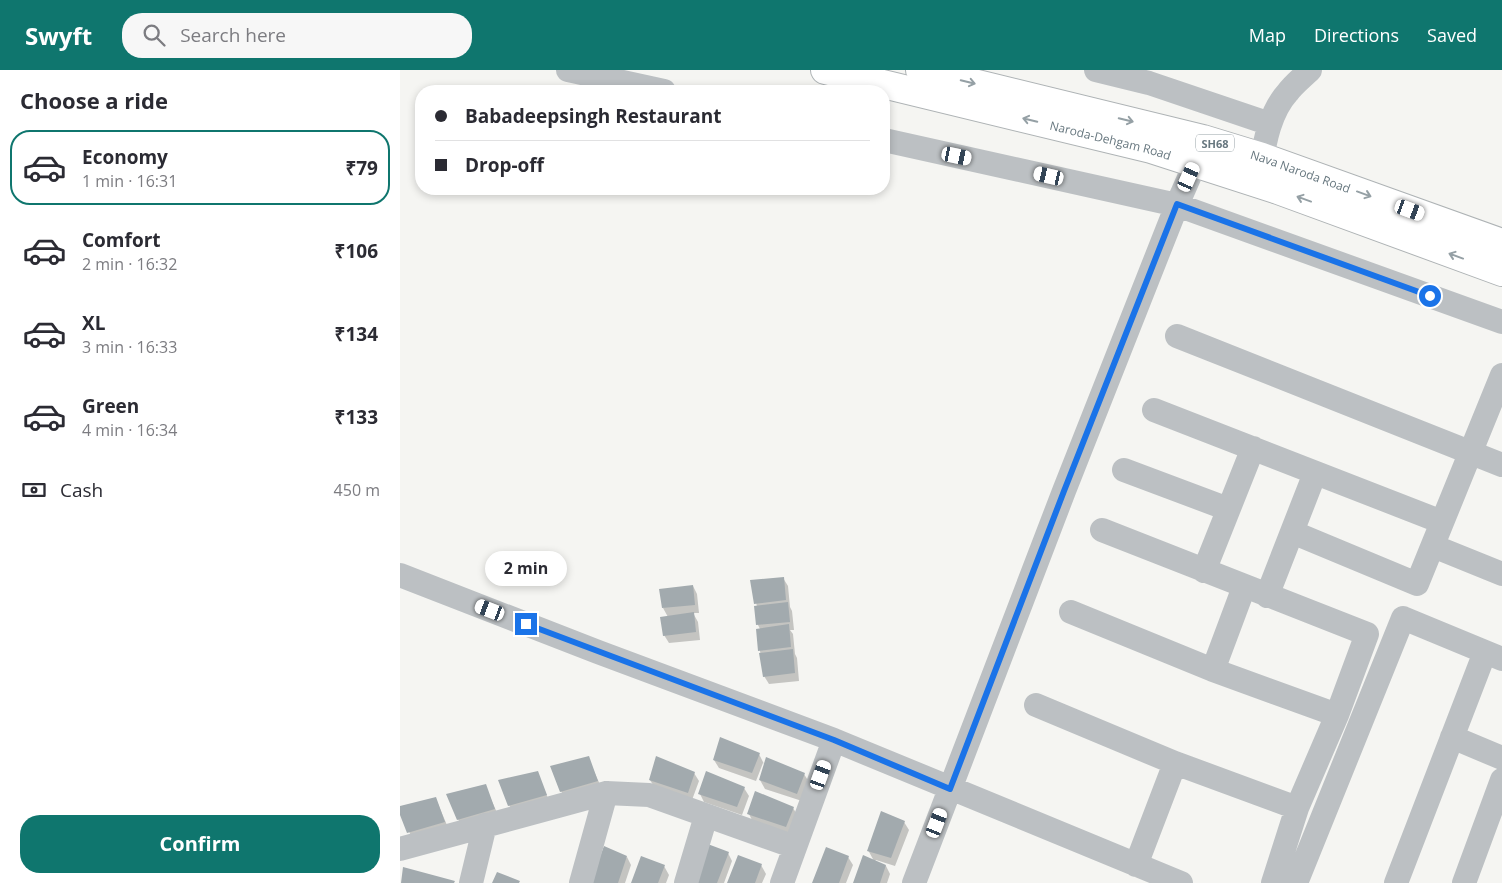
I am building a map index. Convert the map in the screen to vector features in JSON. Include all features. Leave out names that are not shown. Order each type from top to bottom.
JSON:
[{"type":"main road","name":"Naroda-Dehgam Road","points":[[825,70],[887,85]]},
{"type":"main road","name":"Nava Naroda Road","points":[[920,70],[1199,151],[1262,157],[1502,243]]},
{"type":"main road","name":"Naroda-Dehgam Road","points":[[890,86],[1151,149],[1199,151],[1258,184],[1502,272]]},
{"type":"street","points":[[568,70],[637,85]]},
{"type":"street","points":[[1096,70],[1149,83],[1270,124]]},
{"type":"street","points":[[1258,184],[1270,124],[1277,107],[1288,92],[1310,70]]},
{"type":"street","points":[[890,141],[1177,204],[1502,322]]},
{"type":"street","points":[[914,883],[1064,491],[1199,151]]},
{"type":"street","points":[[1177,336],[1502,465]]},
{"type":"street","points":[[1292,532],[1417,584],[1502,375]]},
{"type":"street","points":[[1154,410],[1442,522]]},
{"type":"street","points":[[1204,571],[1253,448]]},
{"type":"street","points":[[1124,470],[1228,509]]},
{"type":"street","points":[[1267,596],[1316,473]]},
{"type":"street","points":[[1102,530],[1367,634],[1297,808],[1273,883]]},
{"type":"street","points":[[1432,546],[1502,574]]},
{"type":"street","points":[[400,575],[598,652],[834,740],[1181,883]]},
{"type":"street","points":[[1213,670],[1244,587]]},
{"type":"street","points":[[1071,612],[1213,670],[1336,715]]},
{"type":"street","points":[[1296,883],[1403,618],[1493,656],[1452,736],[1396,883]]},
{"type":"street","points":[[1036,705],[1175,763],[1297,808]]},
{"type":"street","points":[[1452,736],[1502,758]]},
{"type":"street","points":[[782,883],[834,740]]},
{"type":"street","points":[[1136,865],[1175,763]]},
{"type":"street","points":[[1464,883],[1502,780]]},
{"type":"street","points":[[400,850],[606,793],[649,795],[795,847]]},
{"type":"street","points":[[581,883],[606,793]]},
{"type":"street","points":[[686,883],[706,816]]},
{"type":"street","points":[[471,883],[485,825]]},
{"type":"building","points":[[784,577],[786,600],[754,604],[750,580]]},
{"type":"building","points":[[693,585],[695,605],[662,608],[659,589]]},
{"type":"building","points":[[788,602],[790,622],[756,625],[754,606]]},
{"type":"building","points":[[694,612],[696,632],[663,636],[660,617]]},
{"type":"building","points":[[789,624],[791,647],[758,651],[756,629]]},
{"type":"building","points":[[793,649],[795,673],[763,677],[759,653]]},
{"type":"building","points":[[720,737],[760,753],[752,773],[713,760]]},
{"type":"building","points":[[589,756],[598,781],[560,792],[550,766]]},
{"type":"building","points":[[656,756],[695,772],[688,793],[649,780]]},
{"type":"building","points":[[766,757],[805,773],[797,794],[759,780]]},
{"type":"building","points":[[538,771],[547,795],[508,806],[498,780]]},
{"type":"building","points":[[706,771],[745,787],[737,807],[698,794]]},
{"type":"building","points":[[486,784],[495,809],[457,820],[446,794]]},
{"type":"building","points":[[755,791],[794,807],[786,827],[747,814]]},
{"type":"building","points":[[436,797],[445,822],[407,833],[400,815],[400,806]]},
{"type":"building","points":[[881,811],[905,821],[891,858],[867,851]]},
{"type":"building","points":[[705,843],[729,852],[717,883],[694,883]]},
{"type":"building","points":[[604,846],[627,856],[618,883],[590,883]]},
{"type":"building","points":[[826,847],[849,856],[839,883],[812,883]]},
{"type":"building","points":[[738,855],[762,864],[755,883],[727,883]]},
{"type":"building","points":[[863,855],[886,865],[880,883],[853,883]]},
{"type":"building","points":[[641,856],[665,865],[658,883],[631,883]]},
{"type":"building","points":[[403,867],[455,881],[454,883],[401,883]]},
{"type":"building","points":[[497,872],[520,881],[519,883],[492,883]]},
{"type":"route","points":[[526,624],[834,740],[950,789],[1064,491],[1177,204],[1430,296]]}]
